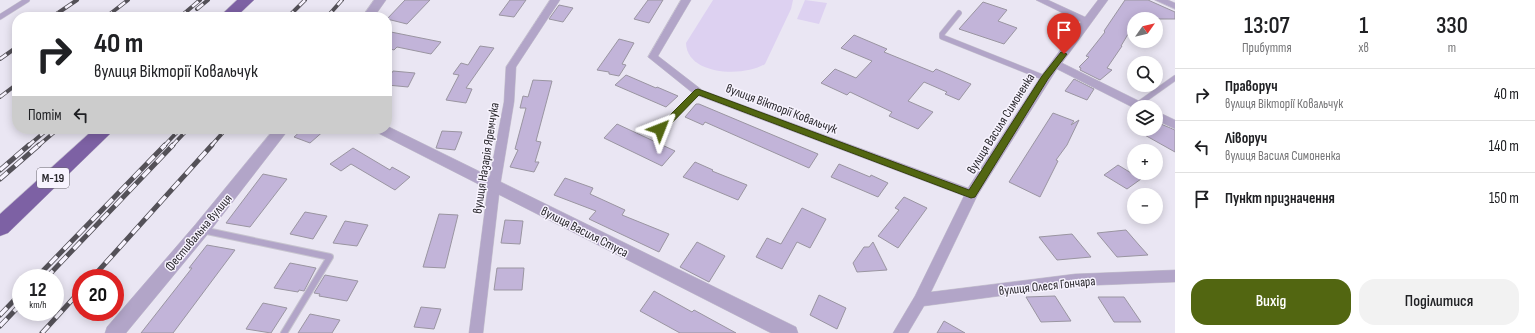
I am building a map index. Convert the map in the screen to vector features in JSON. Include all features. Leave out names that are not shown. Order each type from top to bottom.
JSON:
[{"type":"highway","points":[[233,12],[246,0]]},
{"type":"highway","name":"М-19","points":[[0,227],[101,134]]},
{"type":"street","points":[[372,12],[380,0]]},
{"type":"street","name":"вулиця Назарія Яремчука","points":[[476,333],[494,186],[508,102],[511,67],[555,0]]},
{"type":"street","name":"вулиця Вікторії Ковальчук","points":[[686,0],[653,57],[698,92],[971,194]]},
{"type":"street","points":[[1041,0],[1088,22]]},
{"type":"street","name":"вулиця Василя Симоненка","points":[[900,333],[920,300],[971,194],[1045,78],[1103,0]]},
{"type":"street","points":[[1160,0],[1175,6]]},
{"type":"street","points":[[1056,64],[1127,100]]},
{"type":"street","points":[[1163,118],[1175,124]]},
{"type":"street","name":"Фестивальна вулиця","points":[[114,333],[201,230],[278,134]]},
{"type":"street","name":"вулиця Василя Стуса","points":[[391,134],[789,333]]},
{"type":"street","name":"вулиця Олеся Гончара","points":[[920,300],[1075,280],[1175,276]]},
{"type":"lane","points":[[0,17],[27,0]]},
{"type":"lane","points":[[959,13],[942,34],[942,37],[1045,78]]},
{"type":"lane","points":[[1147,100],[1175,78]]},
{"type":"lane","points":[[660,129],[698,92]]},
{"type":"lane","points":[[201,230],[330,257],[284,333]]},
{"type":"shaded area","points":[[713,0],[793,0],[791,9],[765,64],[744,71],[718,71],[706,68],[696,62],[689,54],[686,43]]},
{"type":"shaded area","points":[[805,0],[827,3],[819,24],[797,19]]},
{"type":"building","points":[[405,0],[430,0],[407,24],[392,20],[392,14]]},
{"type":"building","points":[[510,0],[526,0],[514,17],[499,15]]},
{"type":"building","points":[[648,0],[663,0],[649,23],[634,19]]},
{"type":"building","points":[[1125,0],[1148,0],[1175,12],[1175,19],[1163,19],[1163,12],[1127,12],[1127,36],[1107,68],[1112,70],[1100,80],[1080,70],[1081,68],[1079,67],[1089,57],[1086,56],[1105,32],[1104,31]]},
{"type":"building","points":[[983,2],[1007,10],[998,21],[1017,28],[1004,44],[959,29]]},
{"type":"building","points":[[559,5],[573,8],[563,22],[549,19]]},
{"type":"building","points":[[392,32],[441,42],[431,54],[397,47],[394,50],[392,49]]},
{"type":"building","points":[[854,35],[887,49],[884,52],[933,72],[936,69],[971,84],[959,100],[945,94],[947,92],[924,82],[908,101],[933,112],[918,129],[889,116],[892,112],[850,92],[847,95],[821,83],[835,69],[856,78],[872,61],[841,48]]},
{"type":"building","points":[[619,39],[634,43],[622,64],[626,65],[619,76],[609,74],[609,72],[597,70]]},
{"type":"building","points":[[480,46],[494,48],[466,88],[472,89],[466,103],[446,100],[459,75],[453,74],[461,63],[468,65]]},
{"type":"building","points":[[393,71],[415,73],[408,87],[392,85]]},
{"type":"building","points":[[626,75],[678,96],[666,107],[615,85]]},
{"type":"building","points":[[1074,79],[1094,89],[1087,100],[1065,91]]},
{"type":"building","points":[[533,80],[552,81],[536,141],[541,142],[535,162],[539,162],[534,172],[510,167],[518,150],[515,149],[526,108],[520,108],[523,96],[528,97]]},
{"type":"building","points":[[696,104],[818,154],[809,168],[705,122],[703,125],[685,117]]},
{"type":"building","points":[[1053,113],[1074,121],[1071,125],[1079,120],[1067,145],[1056,160],[1058,161],[1040,197],[1009,182]]},
{"type":"building","points":[[617,124],[675,151],[662,166],[604,138]]},
{"type":"building","points":[[1163,125],[1175,130],[1175,152],[1146,136],[1163,136]]},
{"type":"building","points":[[442,131],[462,132],[455,150],[436,148]]},
{"type":"building","points":[[297,134],[320,134],[310,143],[294,137]]},
{"type":"building","points":[[353,148],[390,170],[392,167],[410,177],[395,190],[351,164],[341,171],[330,164]]},
{"type":"building","points":[[695,162],[713,170],[712,171],[747,185],[738,200],[683,177]]},
{"type":"building","points":[[839,164],[870,177],[871,175],[888,183],[878,197],[831,177]]},
{"type":"building","points":[[1118,165],[1127,170],[1127,180],[1140,180],[1127,189],[1104,175]]},
{"type":"building","points":[[263,174],[287,179],[250,227],[226,223]]},
{"type":"building","points":[[565,178],[593,188],[590,194],[625,210],[622,215],[669,234],[659,252],[589,219],[596,211],[554,195]]},
{"type":"building","points":[[904,197],[927,208],[898,248],[878,236],[899,210],[895,208]]},
{"type":"building","points":[[802,208],[826,219],[810,248],[797,242],[782,269],[756,257],[767,238],[781,244]]},
{"type":"building","points":[[305,212],[327,216],[313,239],[290,234]]},
{"type":"building","points":[[439,214],[458,215],[445,268],[423,267]]},
{"type":"building","points":[[505,220],[523,221],[520,244],[501,243]]},
{"type":"building","points":[[345,221],[368,225],[357,246],[333,243]]},
{"type":"building","points":[[1126,230],[1148,255],[1117,257],[1097,233]]},
{"type":"building","points":[[1072,234],[1091,257],[1057,260],[1039,237]]},
{"type":"building","points":[[697,242],[725,256],[709,282],[680,267]]},
{"type":"building","points":[[873,242],[887,270],[857,272],[853,263],[864,247],[869,247]]},
{"type":"building","points":[[207,245],[235,250],[173,333],[141,333],[192,268],[189,268]]},
{"type":"building","points":[[290,263],[316,268],[304,291],[299,290],[298,292],[274,288]]},
{"type":"building","points":[[497,268],[524,268],[522,290],[494,290]]},
{"type":"building","points":[[325,275],[358,281],[347,301],[319,296],[320,294],[314,293]]},
{"type":"building","points":[[654,291],[692,312],[694,310],[736,333],[680,333],[640,311]]},
{"type":"building","points":[[819,295],[846,308],[837,329],[810,315]]},
{"type":"building","points":[[1055,296],[1071,321],[1041,322],[1026,297]]},
{"type":"building","points":[[1098,297],[1124,297],[1141,322],[1114,322]]},
{"type":"building","points":[[263,303],[287,308],[271,333],[246,329]]},
{"type":"building","points":[[421,307],[441,309],[434,329],[414,327]]},
{"type":"building","points":[[310,314],[340,320],[332,333],[298,333]]},
{"type":"building","points":[[944,321],[965,333],[937,333]]},
{"type":"railway","points":[[59,12],[77,0]]},
{"type":"railway","points":[[112,12],[128,0]]},
{"type":"railway","points":[[186,12],[200,0]]},
{"type":"railway","points":[[197,9],[208,0]]},
{"type":"railway","points":[[293,12],[305,0]]},
{"type":"railway","points":[[331,12],[342,0]]},
{"type":"railway","points":[[0,59],[12,51]]},
{"type":"railway","points":[[0,97],[12,88]]},
{"type":"railway","points":[[28,146],[42,134]]},
{"type":"railway","points":[[38,146],[52,134]]},
{"type":"railway","points":[[164,146],[175,134]]},
{"type":"railway","points":[[172,146],[183,134]]},
{"type":"railway","points":[[211,146],[222,134]]},
{"type":"railway","points":[[0,170],[29,145]]},
{"type":"railway","points":[[0,179],[39,145]]},
{"type":"railway","points":[[45,269],[165,145]]},
{"type":"railway","points":[[55,269],[173,145]]},
{"type":"railway","points":[[100,269],[212,145]]},
{"type":"railway","points":[[42,333],[72,300]]},
{"type":"railway","points":[[0,315],[12,302]]},
{"type":"railway","points":[[0,326],[12,313]]},
{"type":"route","points":[[660,129],[698,92],[971,194],[1045,78],[1064,54]]}]
